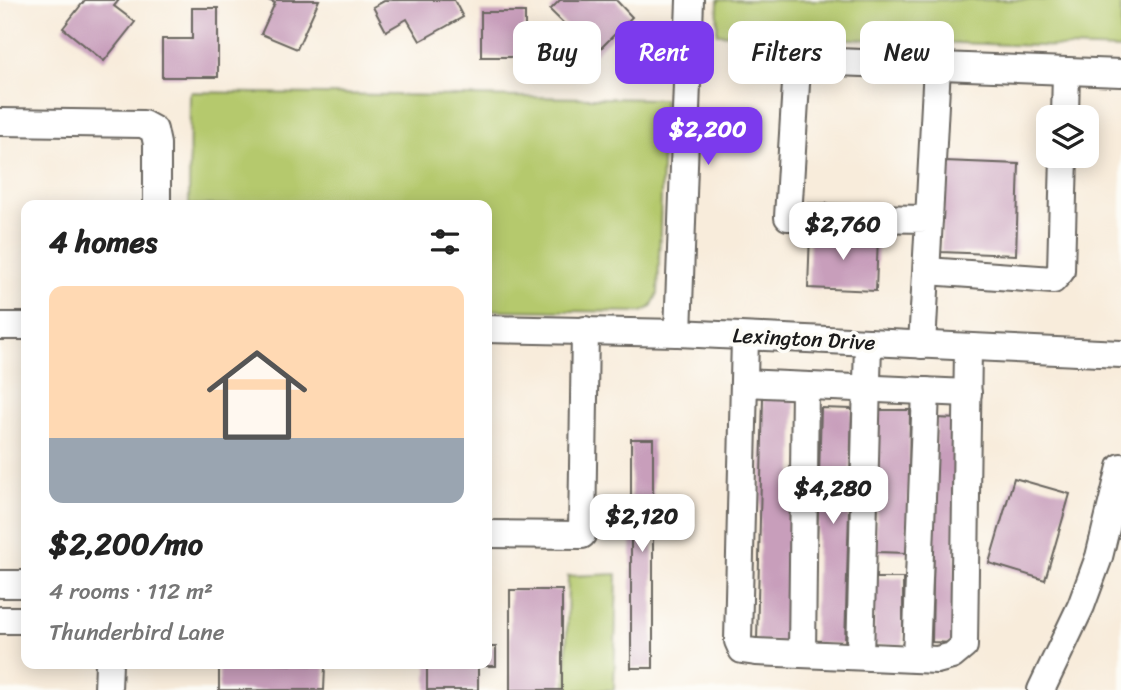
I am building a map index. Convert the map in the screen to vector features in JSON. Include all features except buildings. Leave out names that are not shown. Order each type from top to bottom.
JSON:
[{"type":"street","points":[[678,333],[690,0]]},
{"type":"street","points":[[860,63],[810,61],[797,67],[788,217],[929,219]]},
{"type":"street","points":[[954,67],[1121,73]]},
{"type":"street","points":[[1065,105],[1066,71]]},
{"type":"street","points":[[922,345],[936,84]]},
{"type":"street","points":[[0,122],[143,124],[154,130],[157,144],[156,200]]},
{"type":"street","points":[[927,271],[1053,280],[1061,271],[1064,168]]},
{"type":"street","points":[[0,326],[21,326]]},
{"type":"street","name":"Lexington Drive","points":[[492,329],[678,333],[1121,354]]},
{"type":"street","points":[[492,534],[582,535],[585,330]]},
{"type":"street","points":[[745,337],[738,641],[742,650],[802,654],[937,660],[952,656],[964,646],[968,347]]},
{"type":"street","points":[[860,656],[868,342]]},
{"type":"street","points":[[744,383],[968,393]]},
{"type":"street","points":[[802,654],[805,386]]},
{"type":"street","points":[[916,659],[926,391]]},
{"type":"street","points":[[1041,690],[1081,606],[1099,557],[1121,467]]},
{"type":"street","points":[[0,584],[21,584]]},
{"type":"street","points":[[0,620],[21,620]]},
{"type":"street","points":[[108,669],[108,690]]},
{"type":"green space","points":[[718,0],[1121,0],[1121,49],[954,43],[954,21],[860,21],[860,39],[846,39],[846,21],[728,21],[728,34],[717,34]]},
{"type":"green space","points":[[190,92],[664,99],[658,293],[651,307],[642,312],[492,310],[492,200],[189,200]]},
{"type":"green space","points":[[617,574],[614,690],[566,690],[568,576]]}]
